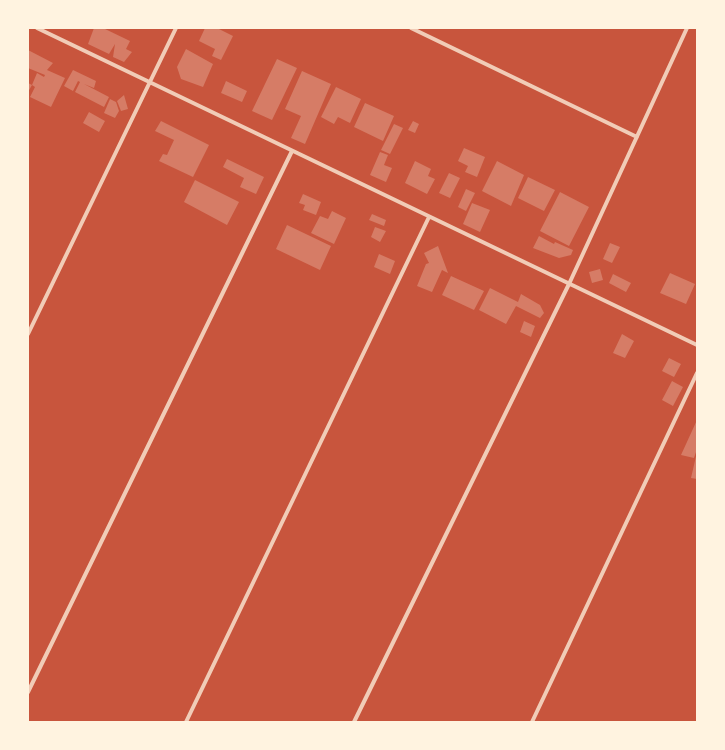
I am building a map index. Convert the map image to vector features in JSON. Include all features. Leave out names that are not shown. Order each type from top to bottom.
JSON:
[{"type":"street","points":[[36,28],[697,345]]},
{"type":"street","points":[[28,334],[176,28]]},
{"type":"street","points":[[411,28],[637,137]]},
{"type":"street","points":[[354,722],[570,284],[687,28]]},
{"type":"street","points":[[28,692],[292,151]]},
{"type":"street","points":[[186,722],[429,216]]},
{"type":"street","points":[[532,722],[697,373]]},
{"type":"building","points":[[94,28],[103,28],[130,41],[126,49],[132,52],[124,62],[113,57],[115,44],[109,54],[88,44]]},
{"type":"building","points":[[205,28],[217,28],[233,36],[221,60],[212,56],[215,49],[199,41]]},
{"type":"building","points":[[186,49],[213,64],[203,87],[181,79],[177,67]]},
{"type":"building","points":[[28,50],[53,63],[47,70],[65,78],[51,107],[30,97],[35,87],[32,85],[37,73],[44,77],[45,75],[28,68]]},
{"type":"building","points":[[277,59],[297,68],[272,120],[252,111]]},
{"type":"building","points":[[73,70],[96,81],[94,88],[84,84],[109,97],[104,107],[75,92],[80,82],[78,81],[73,91],[64,86]]},
{"type":"building","points":[[302,71],[331,84],[305,144],[291,138],[301,116],[285,109]]},
{"type":"building","points":[[226,81],[247,91],[242,102],[221,93]]},
{"type":"building","points":[[28,83],[32,85],[28,92]]},
{"type":"building","points":[[336,87],[361,99],[350,123],[338,117],[334,124],[321,117]]},
{"type":"building","points":[[124,95],[128,109],[121,111],[117,101]]},
{"type":"building","points":[[110,99],[116,102],[119,111],[115,118],[104,113]]},
{"type":"building","points":[[365,103],[394,116],[383,141],[354,127]]},
{"type":"building","points":[[89,112],[105,121],[99,132],[83,123]]},
{"type":"building","points":[[161,121],[209,145],[193,177],[159,161],[163,154],[167,155],[174,140],[155,131]]},
{"type":"building","points":[[413,121],[419,124],[415,133],[408,130]]},
{"type":"building","points":[[394,124],[403,128],[390,154],[381,150]]},
{"type":"building","points":[[464,148],[485,157],[477,177],[465,172],[468,166],[458,161]]},
{"type":"building","points":[[380,152],[388,155],[384,165],[392,168],[386,182],[370,175]]},
{"type":"building","points":[[227,159],[264,177],[256,194],[240,187],[244,178],[223,167]]},
{"type":"building","points":[[415,161],[431,169],[428,176],[435,179],[427,194],[405,183]]},
{"type":"building","points":[[497,161],[524,175],[511,206],[482,191]]},
{"type":"building","points":[[449,173],[460,178],[450,198],[439,193]]},
{"type":"building","points":[[528,177],[555,190],[544,211],[518,198]]},
{"type":"building","points":[[195,180],[239,202],[227,225],[184,202]]},
{"type":"building","points":[[466,189],[475,193],[466,211],[458,207]]},
{"type":"building","points":[[560,192],[589,207],[569,246],[540,231]]},
{"type":"building","points":[[303,194],[321,202],[316,215],[303,210],[305,205],[299,203]]},
{"type":"building","points":[[472,203],[490,210],[480,232],[463,224]]},
{"type":"building","points":[[332,211],[346,218],[334,244],[311,233],[320,216],[328,219]]},
{"type":"building","points":[[372,214],[386,220],[384,226],[369,220]]},
{"type":"building","points":[[287,225],[331,246],[320,270],[276,249]]},
{"type":"building","points":[[375,227],[386,231],[380,242],[371,237]]},
{"type":"building","points":[[539,236],[554,244],[555,242],[573,250],[571,255],[559,258],[533,248]]},
{"type":"building","points":[[610,243],[620,247],[612,263],[603,259]]},
{"type":"building","points":[[438,246],[448,273],[442,270],[432,292],[417,286],[426,264],[429,263],[424,253]]},
{"type":"building","points":[[379,254],[395,261],[390,274],[374,267]]},
{"type":"building","points":[[600,269],[603,280],[592,283],[589,272]]},
{"type":"building","points":[[670,273],[695,284],[686,304],[660,293]]},
{"type":"building","points":[[613,274],[631,283],[626,292],[609,283]]},
{"type":"building","points":[[451,276],[484,291],[474,310],[442,295]]},
{"type":"building","points":[[490,288],[518,302],[521,294],[540,305],[544,313],[540,318],[516,306],[506,324],[479,310]]},
{"type":"building","points":[[524,321],[535,326],[531,337],[520,332]]},
{"type":"building","points":[[622,334],[634,341],[625,358],[613,353]]},
{"type":"building","points":[[669,358],[681,364],[674,377],[662,371]]},
{"type":"building","points":[[672,381],[683,387],[673,406],[662,400]]},
{"type":"building","points":[[697,420],[697,449],[694,458],[681,455]]},
{"type":"building","points":[[697,452],[697,479],[691,478]]}]
